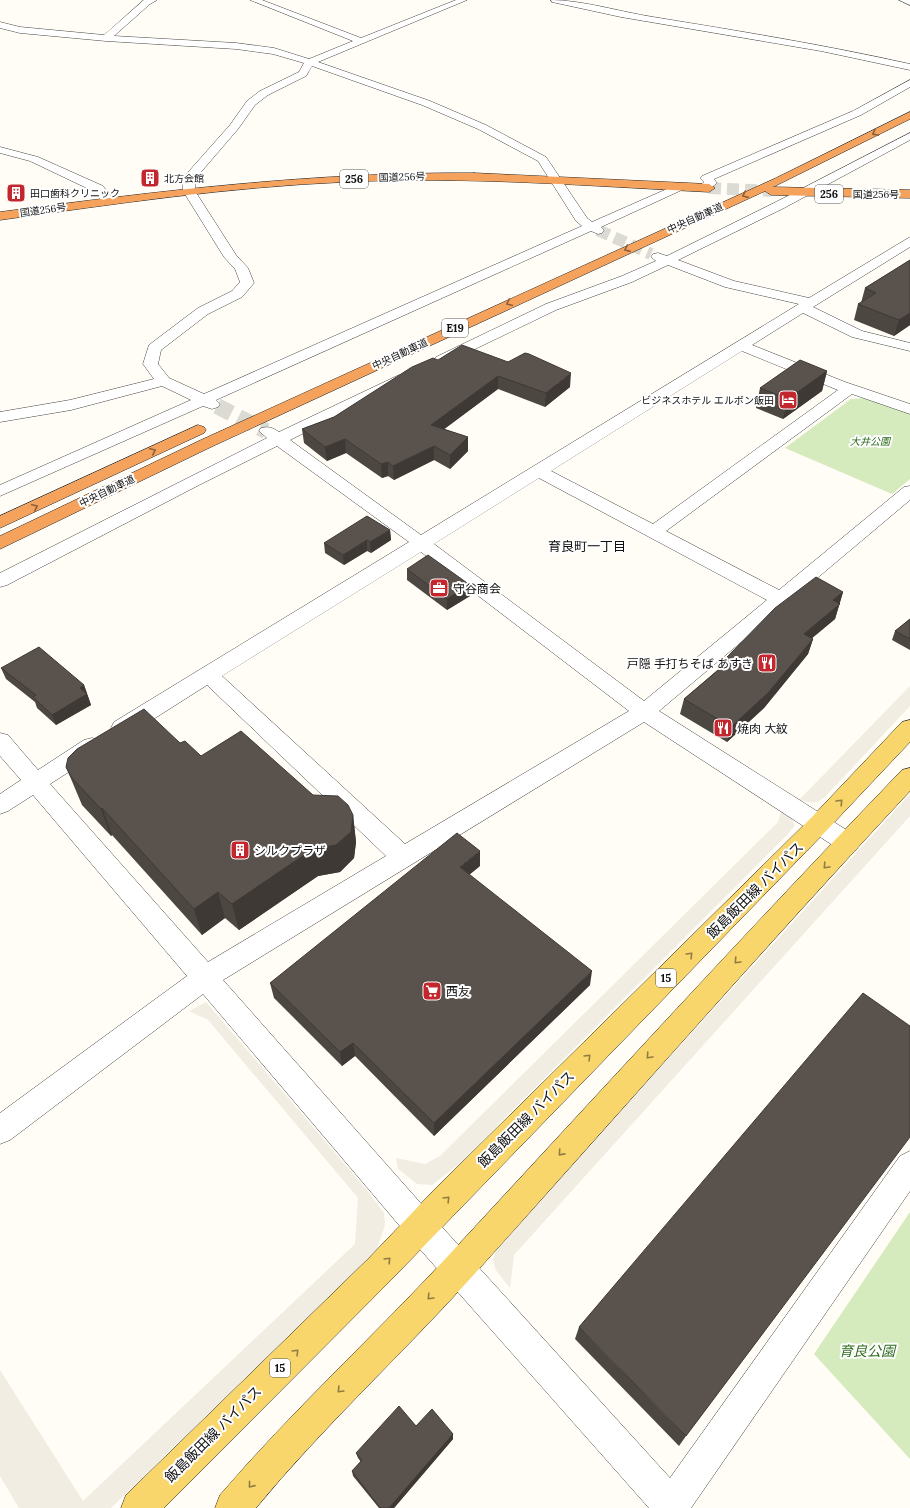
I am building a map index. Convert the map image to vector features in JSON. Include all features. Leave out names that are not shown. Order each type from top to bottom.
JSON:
[{"type":"highway","name":"中央自動車道","points":[[551,270],[762,176],[910,102]]},
{"type":"highway","name":"中央自動車道","points":[[0,542],[207,443],[780,180],[910,115]]},
{"type":"highway","name":"国道256号","points":[[0,216],[189,190],[305,181],[392,177],[475,177],[706,188]]},
{"type":"highway","name":"国道256号","points":[[771,191],[802,193],[910,194]]},
{"type":"highway","name":"中央自動車道","points":[[0,523],[210,424]]},
{"type":"main road","name":"飯島飯田線 バイパス","points":[[139,1508],[421,1227],[820,824],[910,728]]},
{"type":"main road","points":[[233,1508],[265,1468],[457,1269],[639,1066],[910,776]]},
{"type":"street","points":[[106,38],[147,2],[153,0]]},
{"type":"street","points":[[254,0],[362,41]]},
{"type":"street","points":[[210,403],[164,381],[150,364],[154,348],[203,311],[237,294],[247,283],[241,268],[231,257],[189,190],[188,178],[234,128],[251,103],[264,93],[303,74],[309,62],[463,0]]},
{"type":"street","points":[[555,0],[667,22],[868,57],[910,67]]},
{"type":"street","points":[[903,0],[910,2]]},
{"type":"street","points":[[0,25],[20,30],[106,38],[236,46],[274,51],[309,62],[426,103],[482,127],[542,159],[557,180],[582,221],[594,228]]},
{"type":"street","points":[[706,188],[711,183],[706,178],[857,113],[910,83]]},
{"type":"street","points":[[0,581],[272,434],[420,370],[551,307],[627,279],[658,257],[802,193],[910,136]]},
{"type":"street","points":[[0,150],[34,159],[99,189],[108,201]]},
{"type":"street","points":[[0,491],[210,403],[594,228],[680,187]]},
{"type":"street","points":[[0,805],[420,542],[538,471],[910,241]]},
{"type":"street","points":[[658,257],[730,284],[806,305],[857,334],[908,344]]},
{"type":"street","points":[[740,345],[850,389],[910,409]]},
{"type":"street","points":[[0,418],[71,405],[164,381]]},
{"type":"street","points":[[654,532],[850,389]]},
{"type":"street","points":[[272,434],[420,542],[644,712],[848,843]]},
{"type":"street","points":[[538,471],[781,599]]},
{"type":"street","points":[[0,1130],[204,978],[644,712],[910,491]]},
{"type":"street","points":[[209,675],[403,857]]},
{"type":"street","points":[[0,742],[457,1269],[483,1295],[672,1507],[910,1166]]},
{"type":"green space","name":"大井公園","points":[[866,398],[910,414],[910,479],[892,494],[785,448],[851,399]]},
{"type":"green space","name":"育良公園","points":[[910,1212],[910,1459],[814,1354]]},
{"type":"shaded area","points":[[910,686],[910,706],[824,798],[817,802],[807,802],[796,799],[801,798]]},
{"type":"shaded area","points":[[910,794],[910,816],[514,1255],[510,1288],[495,1269],[493,1259],[498,1245]]},
{"type":"shaded area","points":[[781,811],[791,818],[795,825],[787,835],[459,1164],[432,1185],[417,1184],[398,1169],[396,1158],[425,1164],[440,1156],[778,822]]},
{"type":"shaded area","points":[[206,1002],[366,1189],[384,1213],[385,1225],[375,1255],[284,1340],[111,1508],[19,1508],[0,1476],[0,1370],[83,1501],[355,1244],[358,1198],[208,1020],[189,1011]]},
{"type":"building","points":[[910,260],[910,313],[899,320],[858,304],[876,293],[865,288]]},
{"type":"building","points":[[462,345],[508,362],[525,353],[529,354],[571,373],[546,393],[498,376],[431,425],[468,437],[450,455],[434,446],[393,466],[388,462],[381,464],[345,439],[325,447],[302,429],[334,417],[412,367],[433,358],[438,360]]},
{"type":"building","points":[[800,360],[827,371],[788,399],[760,388]]},
{"type":"building","points":[[367,516],[390,530],[370,542],[367,540],[343,555],[324,543]]},
{"type":"building","points":[[428,555],[470,585],[447,599],[407,569]]},
{"type":"building","points":[[816,577],[843,592],[833,600],[840,604],[804,634],[813,639],[768,693],[731,727],[684,699],[731,659],[727,657],[775,608]]},
{"type":"building","points":[[910,619],[910,639],[895,631]]},
{"type":"building","points":[[39,647],[84,685],[80,688],[87,694],[52,715],[33,697],[36,695],[1,668]]},
{"type":"building","points":[[144,709],[180,743],[185,741],[201,756],[241,731],[313,795],[338,796],[348,805],[353,815],[351,832],[336,845],[313,849],[232,904],[218,892],[194,909],[102,808],[101,809],[71,777],[66,767],[68,758],[77,749]]},
{"type":"building","name":"西友","points":[[457,833],[480,851],[460,867],[592,971],[434,1123],[353,1043],[340,1052],[270,983]]},
{"type":"building","points":[[863,993],[910,1026],[910,1137],[686,1436],[579,1327]]},
{"type":"building","points":[[399,1406],[416,1426],[432,1409],[453,1434],[389,1508],[380,1508],[352,1471],[362,1460],[356,1453]]},
{"type":"tunnel","points":[[709,188],[771,191]]},
{"type":"tunnel","points":[[598,230],[651,254]]},
{"type":"tunnel","points":[[217,406],[266,431]]},
{"type":"place","name":"北方会館","points":[[150,178]]},
{"type":"place","name":"田口歯科クリニック","points":[[16,193]]},
{"type":"place","name":"ビジネスホテル エルボン飯田","points":[[788,400]]},
{"type":"place","name":"守谷商会","points":[[439,588]]},
{"type":"place","name":"戸隠 手打ちそば あすき","points":[[767,663]]},
{"type":"place","name":"焼肉 大紋","points":[[723,728]]},
{"type":"place","name":"シルクプラザ","points":[[240,850]]},
{"type":"place","name":"西友","points":[[432,991]]},
{"type":"district","name":"育良町一丁目","points":[[587,546]]}]
